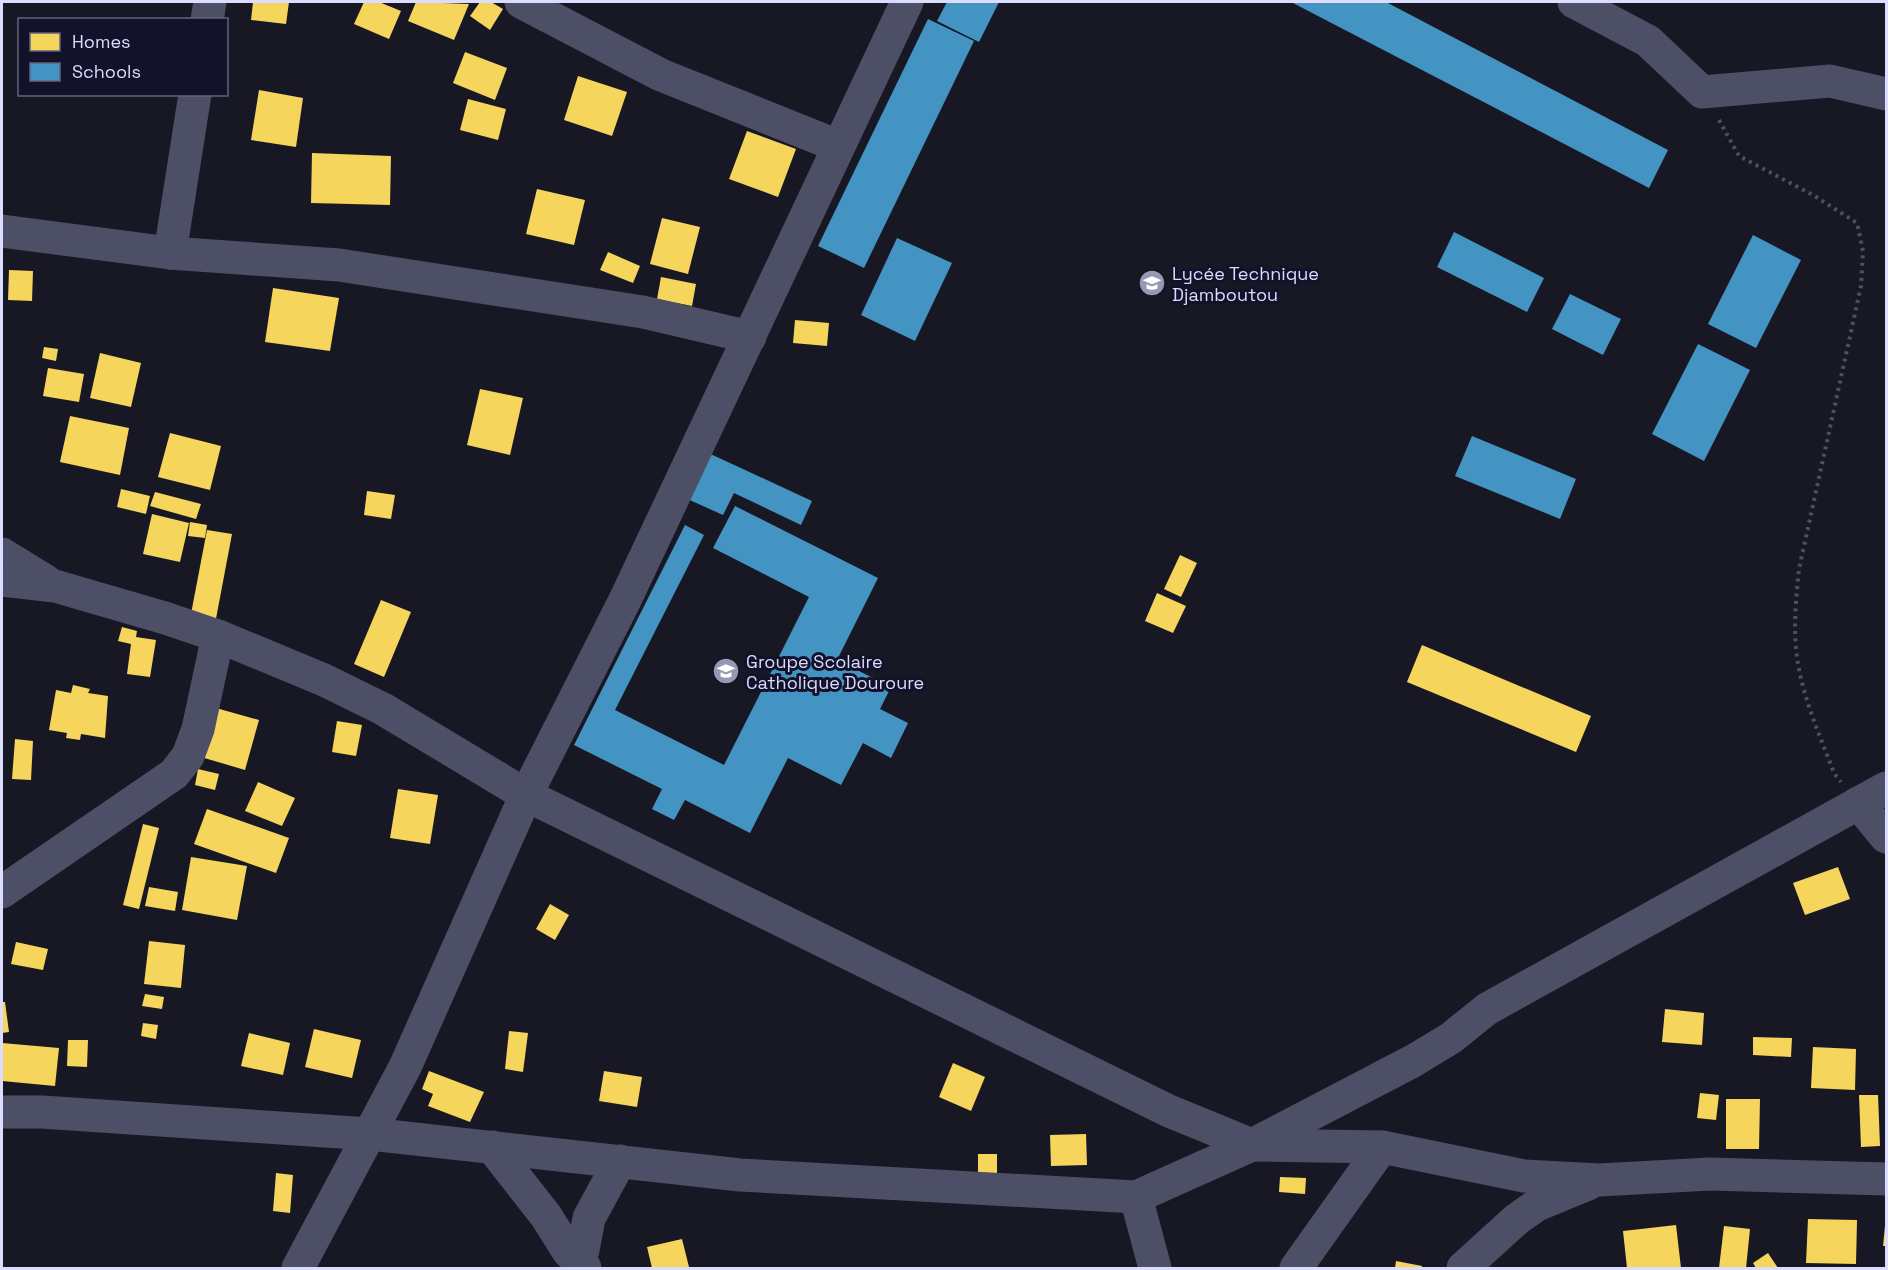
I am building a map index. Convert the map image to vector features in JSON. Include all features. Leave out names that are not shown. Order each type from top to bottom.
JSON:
[{"type":"street","points":[[207,18],[210,2]]},
{"type":"street","points":[[521,2],[661,75],[838,146]]},
{"type":"street","points":[[298,1269],[405,1067],[526,795],[625,600],[907,2]]},
{"type":"street","points":[[1574,2],[1648,41],[1702,92],[1830,81],[1887,94]]},
{"type":"street","points":[[170,254],[195,96]]},
{"type":"street","points":[[2,231],[170,254],[351,267],[643,312],[750,337]]},
{"type":"street","points":[[2,554],[56,586]]},
{"type":"street","points":[[2,580],[56,586],[218,636],[324,680],[383,709],[526,795],[1169,1111],[1252,1145],[1382,1147],[1496,1172],[1599,1180],[1710,1174],[1887,1179]]},
{"type":"street","points":[[2,892],[174,774],[188,756],[198,729],[218,636]]},
{"type":"street","points":[[2,1112],[42,1112],[370,1134],[740,1175],[1136,1197],[1252,1145],[1413,1061],[1451,1038],[1487,1010],[1873,795],[1887,837]]},
{"type":"street","points":[[492,1147],[546,1216],[568,1251],[582,1264]]},
{"type":"street","points":[[1296,1269],[1382,1147]]},
{"type":"street","points":[[582,1264],[589,1218],[620,1161]]},
{"type":"street","points":[[1463,1269],[1517,1219],[1537,1205],[1599,1180]]},
{"type":"street","points":[[1136,1197],[1155,1269]]},
{"type":"path","points":[[1702,92],[1739,156],[1813,195],[1857,223],[1863,251],[1862,286],[1799,568],[1795,608],[1797,658],[1810,709],[1833,773],[1873,795]]},
{"type":"building: Homes","points":[[253,2],[289,2],[286,24],[251,20]]},
{"type":"building: Homes","points":[[364,2],[379,2],[401,11],[389,39],[354,24]]},
{"type":"building: Homes","points":[[416,2],[469,4],[454,40],[408,21]]},
{"type":"building: Homes","points":[[480,2],[491,2],[503,9],[490,30],[470,16]]},
{"type":"building: Homes","points":[[465,52],[507,68],[495,100],[453,83]]},
{"type":"building: Homes","points":[[578,76],[627,92],[612,136],[564,120]]},
{"type":"building: Homes","points":[[259,90],[303,98],[296,147],[251,140]]},
{"type":"building: Homes","points":[[468,99],[506,109],[498,140],[460,130]]},
{"type":"building: Homes","points":[[747,131],[796,149],[778,197],[729,179]]},
{"type":"building: Homes","points":[[312,153],[391,156],[390,205],[311,203]]},
{"type":"building: Homes","points":[[537,189],[585,200],[574,245],[526,234]]},
{"type":"building: Homes","points":[[662,218],[700,227],[688,274],[650,264]]},
{"type":"building: Homes","points":[[608,252],[640,266],[633,283],[600,270]]},
{"type":"building: Homes","points":[[9,270],[33,271],[32,301],[8,300]]},
{"type":"building: Homes","points":[[661,277],[696,284],[692,306],[657,299]]},
{"type":"building: Homes","points":[[273,288],[339,298],[330,351],[265,342]]},
{"type":"building: Homes","points":[[795,320],[829,323],[827,346],[793,343]]},
{"type":"building: Homes","points":[[44,347],[58,349],[56,361],[42,358]]},
{"type":"building: Homes","points":[[100,353],[141,363],[131,407],[90,398]]},
{"type":"building: Homes","points":[[48,368],[84,374],[79,402],[43,396]]},
{"type":"building: Homes","points":[[480,389],[523,398],[510,455],[467,445]]},
{"type":"building: Homes","points":[[70,416],[129,428],[120,475],[60,462]]},
{"type":"building: Homes","points":[[170,433],[221,446],[210,490],[158,477]]},
{"type":"building: Homes","points":[[121,489],[150,496],[146,514],[117,507]]},
{"type":"building: Homes","points":[[367,491],[395,495],[391,519],[364,515]]},
{"type":"building: Homes","points":[[155,492],[201,504],[196,519],[150,506]]},
{"type":"building: Homes","points":[[152,514],[189,523],[180,562],[143,554]]},
{"type":"building: Homes","points":[[190,522],[207,525],[205,538],[188,536]]},
{"type":"building: Homes","points":[[207,530],[232,534],[215,624],[190,619]]},
{"type":"building: Homes","points":[[1180,555],[1197,563],[1181,597],[1164,589]]},
{"type":"building: Homes","points":[[1157,593],[1186,606],[1173,633],[1145,621]]},
{"type":"building: Homes","points":[[381,600],[411,612],[384,677],[354,664]]},
{"type":"building: Homes","points":[[122,627],[137,631],[136,637],[156,640],[150,677],[127,674],[131,644],[118,641]]},
{"type":"building: Homes","points":[[1422,645],[1591,716],[1576,752],[1407,682]]},
{"type":"building: Homes","points":[[73,685],[90,689],[88,693],[108,696],[105,738],[81,734],[80,740],[66,738],[67,733],[49,730],[56,690],[71,693]]},
{"type":"building: Homes","points":[[216,708],[259,720],[245,770],[201,757]]},
{"type":"building: Homes","points":[[337,721],[362,725],[356,756],[332,752]]},
{"type":"building: Homes","points":[[15,739],[33,741],[31,780],[12,779]]},
{"type":"building: Homes","points":[[198,769],[219,774],[215,790],[195,785]]},
{"type":"building: Homes","points":[[258,782],[295,798],[282,826],[245,811]]},
{"type":"building: Homes","points":[[398,789],[438,795],[430,844],[390,838]]},
{"type":"building: Homes","points":[[207,809],[289,838],[276,873],[194,844]]},
{"type":"building: Homes","points":[[143,824],[159,828],[139,909],[123,905]]},
{"type":"building: Homes","points":[[191,857],[247,866],[237,920],[182,910]]},
{"type":"building: Homes","points":[[1838,867],[1850,899],[1805,915],[1793,883]]},
{"type":"building: Homes","points":[[149,887],[178,892],[175,911],[145,906]]},
{"type":"building: Homes","points":[[550,904],[569,915],[555,940],[536,929]]},
{"type":"building: Homes","points":[[149,941],[185,945],[181,988],[144,984]]},
{"type":"building: Homes","points":[[16,942],[48,949],[43,970],[11,964]]},
{"type":"building: Homes","points":[[145,994],[164,997],[162,1009],[142,1006]]},
{"type":"building: Homes","points":[[2,1002],[5,1002],[9,1032],[2,1033]]},
{"type":"building: Homes","points":[[1665,1009],[1704,1013],[1702,1045],[1662,1042]]},
{"type":"building: Homes","points":[[143,1023],[158,1025],[156,1039],[141,1036]]},
{"type":"building: Homes","points":[[314,1029],[361,1040],[352,1078],[305,1067]]},
{"type":"building: Homes","points":[[509,1031],[528,1033],[523,1072],[505,1069]]},
{"type":"building: Homes","points":[[249,1033],[290,1043],[283,1075],[241,1066]]},
{"type":"building: Homes","points":[[1753,1037],[1792,1038],[1791,1057],[1753,1055]]},
{"type":"building: Homes","points":[[68,1040],[88,1040],[87,1067],[67,1066]]},
{"type":"building: Homes","points":[[2,1043],[59,1048],[55,1086],[2,1081]]},
{"type":"building: Homes","points":[[1813,1047],[1856,1049],[1855,1090],[1811,1088]]},
{"type":"building: Homes","points":[[953,1063],[985,1077],[971,1111],[939,1097]]},
{"type":"building: Homes","points":[[429,1071],[484,1092],[470,1122],[428,1106],[433,1094],[422,1089]]},
{"type":"building: Homes","points":[[604,1071],[642,1077],[637,1107],[599,1101]]},
{"type":"building: Homes","points":[[1700,1093],[1719,1095],[1716,1120],[1697,1118]]},
{"type":"building: Homes","points":[[1859,1095],[1878,1095],[1880,1146],[1861,1147]]},
{"type":"building: Homes","points":[[1726,1099],[1760,1099],[1759,1149],[1726,1149]]},
{"type":"building: Homes","points":[[1086,1134],[1087,1165],[1051,1166],[1050,1135]]},
{"type":"building: Homes","points":[[978,1154],[997,1154],[997,1178],[978,1177]]},
{"type":"building: Homes","points":[[276,1173],[293,1175],[290,1213],[273,1211]]},
{"type":"building: Homes","points":[[1280,1177],[1306,1178],[1305,1194],[1279,1192]]},
{"type":"building: Homes","points":[[1808,1219],[1857,1220],[1856,1264],[1806,1263]]},
{"type":"building: Homes","points":[[1676,1225],[1681,1268],[1627,1268],[1623,1231]]},
{"type":"building: Homes","points":[[1724,1226],[1750,1229],[1746,1268],[1719,1268]]},
{"type":"building: Homes","points":[[1885,1226],[1886,1246],[1883,1246]]},
{"type":"building: Homes","points":[[682,1239],[689,1267],[652,1268],[647,1247]]},
{"type":"building: Homes","points":[[1768,1253],[1778,1268],[1756,1268],[1753,1263]]},
{"type":"building: Homes","points":[[1396,1261],[1422,1266],[1422,1268],[1395,1268]]},
{"type":"building: Schools","points":[[947,2],[999,2],[979,42],[937,21]]},
{"type":"building: Schools","points":[[1291,2],[1386,2],[1668,150],[1649,188]]},
{"type":"building: Schools","points":[[928,19],[974,41],[864,268],[818,246]]},
{"type":"building: Schools","points":[[1454,232],[1544,278],[1527,312],[1437,267]]},
{"type":"building: Schools","points":[[1753,235],[1801,260],[1756,348],[1708,324]]},
{"type":"building: Schools","points":[[897,238],[952,263],[915,341],[861,315]]},
{"type":"building: Schools","points":[[1570,294],[1621,319],[1603,355],[1552,329]]},
{"type":"building: Schools","points":[[1698,344],[1750,370],[1704,461],[1652,434]]},
{"type":"building: Schools","points":[[1472,436],[1576,479],[1560,519],[1455,476]]},
{"type":"building: Schools","points":[[704,451],[812,501],[801,525],[734,493],[723,515],[683,497]]},
{"type":"building: Schools","points":[[735,506],[878,578],[837,660],[891,687],[880,709],[908,723],[891,758],[863,743],[841,785],[788,758],[750,833],[685,800],[674,820],[652,809],[662,789],[574,745],[685,525],[704,535],[615,710],[724,765],[809,597],[713,548]]},
{"type":"place","name":"Lycée Technique Djamboutou","points":[[1152,283]]},
{"type":"place","name":"Groupe Scolaire Catholique Douroure","points":[[726,671]]}]
